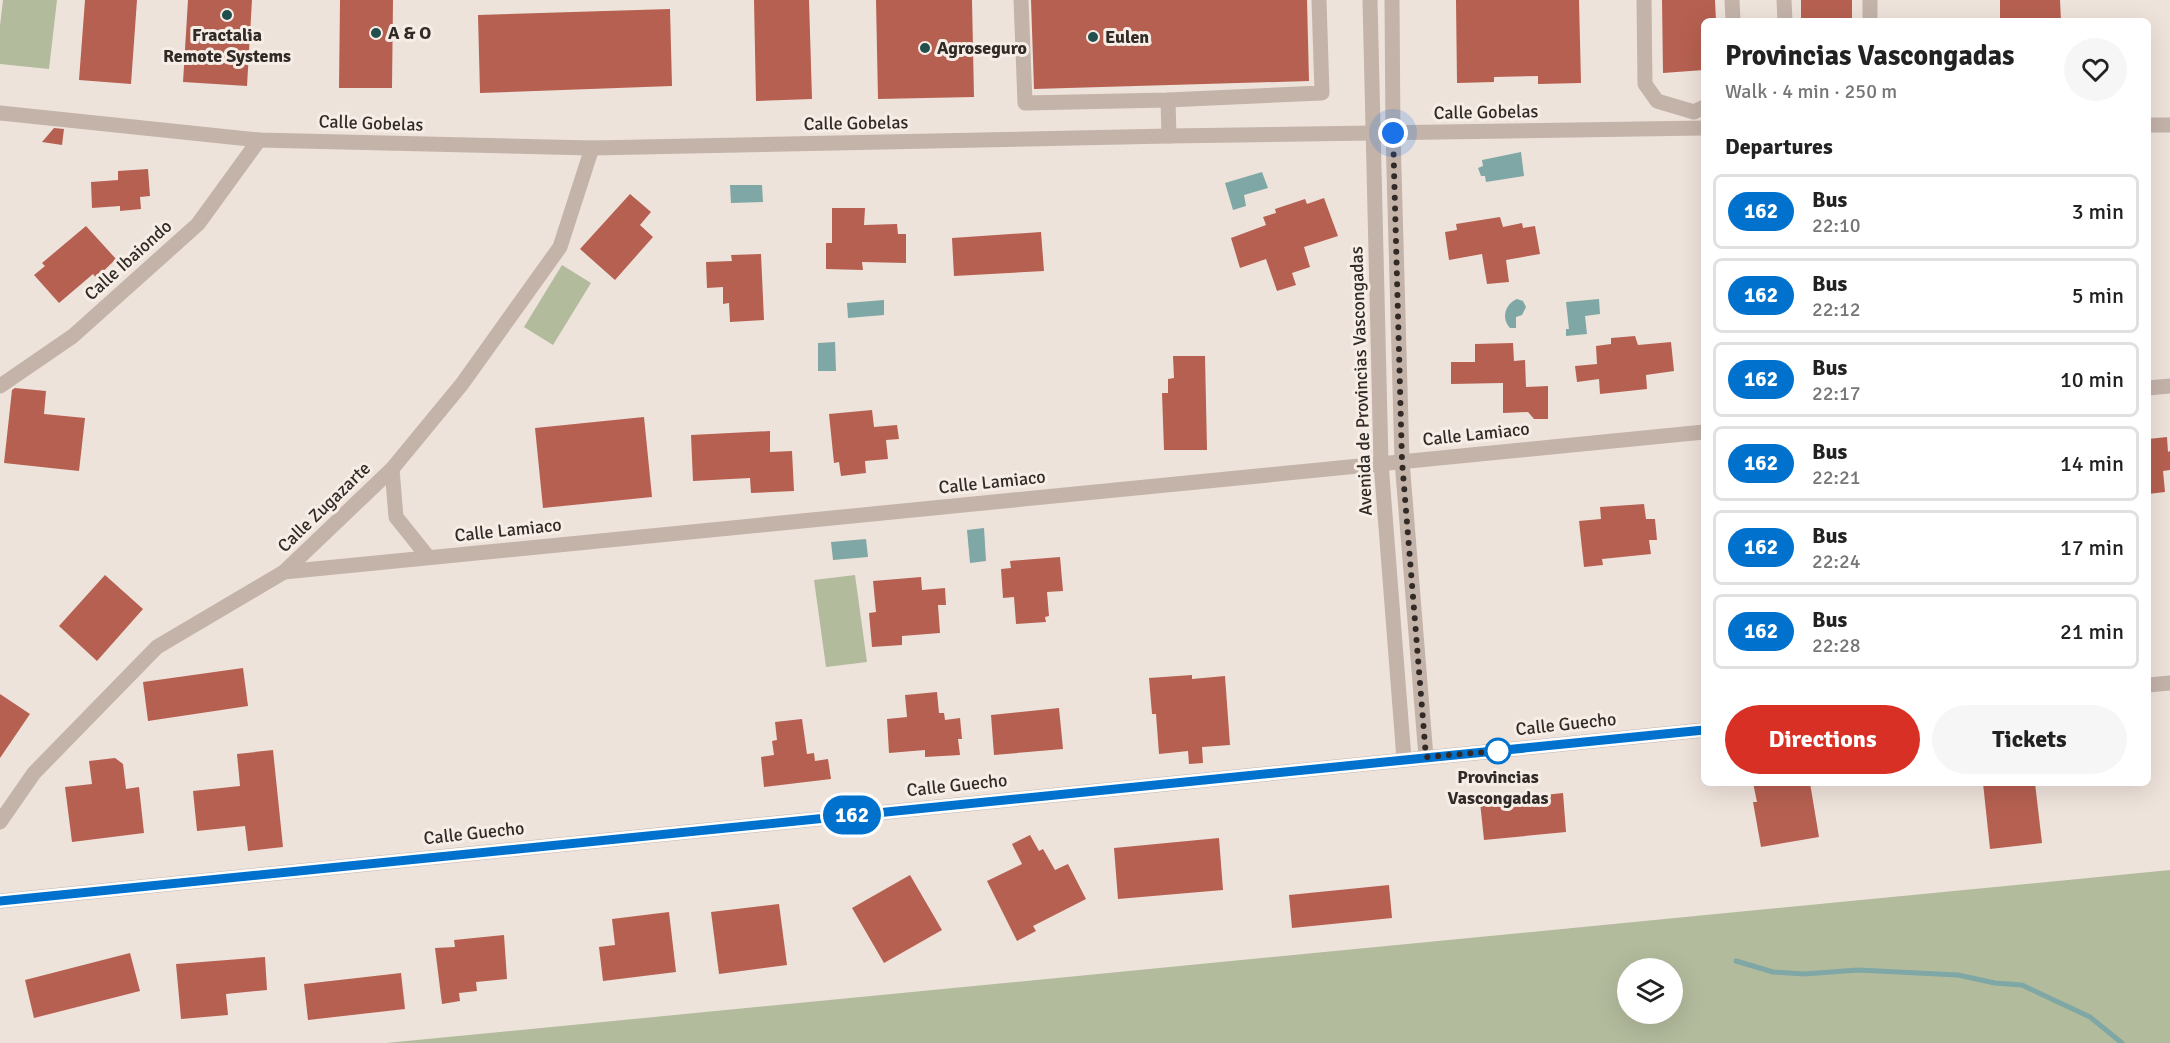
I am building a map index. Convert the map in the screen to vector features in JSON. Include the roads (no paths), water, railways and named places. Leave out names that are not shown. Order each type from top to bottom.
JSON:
[{"type":"street","points":[[1022,0],[1025,104],[1322,93],[1319,0]]},
{"type":"street","name":"Avenida de Provincias Vascongadas","points":[[1370,0],[1381,463],[1404,759]]},
{"type":"street","points":[[1392,0],[1393,133],[1402,461],[1426,757]]},
{"type":"street","points":[[1644,0],[1645,84],[1657,101],[1699,109],[1700,128]]},
{"type":"street","points":[[1732,0],[1733,18]]},
{"type":"street","points":[[1784,0],[1785,18]]},
{"type":"street","points":[[1870,0],[1870,18]]},
{"type":"street","points":[[1168,100],[1169,136]]},
{"type":"street","name":"Calle Gobelas","points":[[3,113],[259,140],[592,148],[1700,128]]},
{"type":"street","points":[[2151,125],[2170,125]]},
{"type":"street","name":"Calle Ibaiondo","points":[[0,386],[73,336],[198,224],[259,140]]},
{"type":"street","name":"Calle Zugazarte","points":[[0,822],[34,772],[157,647],[284,572],[392,469],[462,384],[560,247],[592,148]]},
{"type":"street","points":[[2151,388],[2170,386]]},
{"type":"street","name":"Calle Lamiaco","points":[[284,572],[1701,432]]},
{"type":"street","points":[[392,469],[396,517],[428,558]]},
{"type":"street","points":[[2151,685],[2170,683]]},
{"type":"street","name":"Calle Guecho","points":[[0,901],[1701,730]]},
{"type":"water","points":[[1521,152],[1524,176],[1486,182],[1485,176],[1481,176],[1478,168],[1483,166],[1482,160]]},
{"type":"water","points":[[1262,172],[1268,188],[1244,195],[1246,206],[1233,210],[1225,183]]},
{"type":"water","points":[[730,185],[762,185],[763,202],[731,203]]},
{"type":"water","points":[[1517,299],[1523,301],[1526,307],[1522,315],[1516,317],[1516,328],[1510,328],[1505,316],[1507,308]]},
{"type":"water","points":[[1599,299],[1600,314],[1585,316],[1587,334],[1566,336],[1566,329],[1569,329],[1566,302]]},
{"type":"water","points":[[884,300],[884,315],[848,318],[847,303]]},
{"type":"water","points":[[835,342],[836,371],[818,371],[818,343]]},
{"type":"water","points":[[984,528],[986,561],[970,563],[967,530]]},
{"type":"water","points":[[866,539],[868,557],[833,560],[831,542]]},
{"type":"waterway","points":[[1736,961],[1773,972],[1804,974],[1858,970],[1958,975],[1995,983],[2022,985],[2090,1017],[2122,1043]]},
{"type":"place","name":"Fractalia Remote Systems","points":[[227,15]]},
{"type":"place","name":"A & O","points":[[376,33]]},
{"type":"place","name":"Eulen","points":[[1093,37]]},
{"type":"place","name":"Agroseguro","points":[[925,48]]},
{"type":"place","name":"Provincias Vascongadas","points":[[1498,751]]}]
